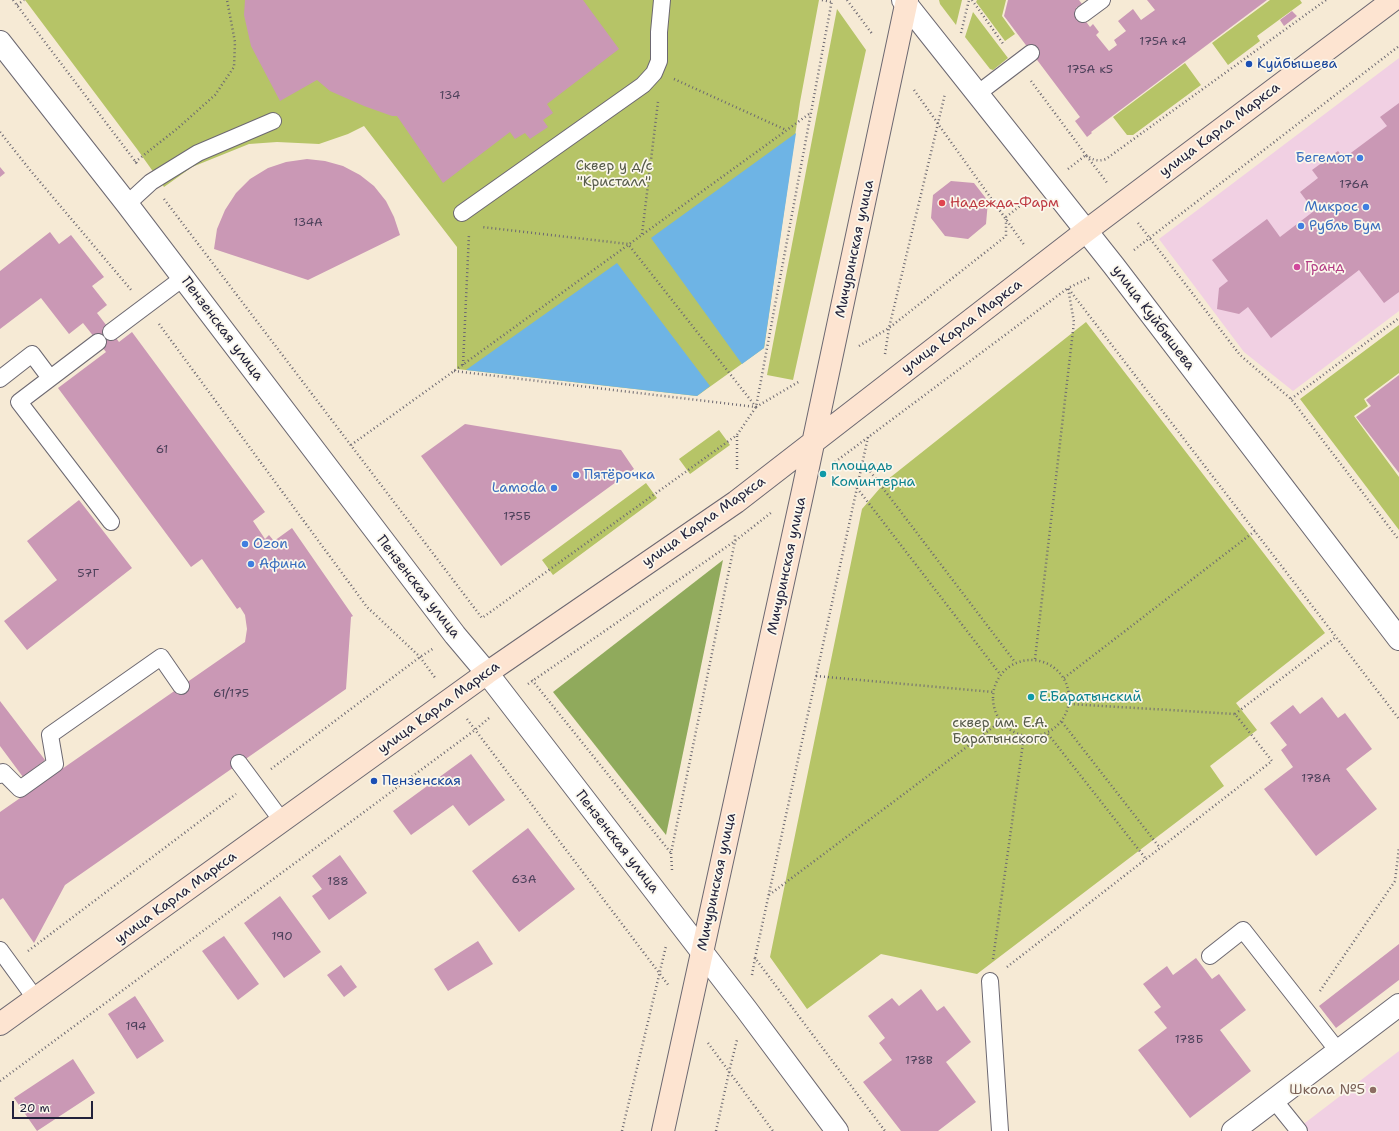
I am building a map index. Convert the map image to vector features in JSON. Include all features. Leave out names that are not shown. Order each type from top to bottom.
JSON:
[{"type":"main road","name":"улица Карла Маркса","points":[[0,1024],[487,673],[736,502],[1086,231],[1393,0]]},
{"type":"main road","name":"Мичуринская улица","points":[[663,1131],[804,486],[906,1]]},
{"type":"street","name":"улица Куйбышева","points":[[906,1],[976,94],[1114,266],[1399,639]]},
{"type":"street","name":"Пензенская улица","points":[[0,42],[183,278],[450,629],[487,673],[746,1009],[837,1131]]},
{"type":"street","points":[[1233,1131],[1399,1005]]},
{"type":"lane","points":[[462,213],[643,85],[654,73],[659,61],[659,32],[662,0]]},
{"type":"lane","points":[[1083,14],[1102,0]]},
{"type":"lane","points":[[976,94],[1031,54]]},
{"type":"lane","points":[[126,204],[151,182],[198,153],[273,121]]},
{"type":"lane","points":[[112,332],[183,278]]},
{"type":"lane","points":[[98,342],[19,402],[111,522]]},
{"type":"lane","points":[[0,379],[32,354],[50,378]]},
{"type":"lane","points":[[1,772],[20,789],[55,764],[50,735],[161,657],[181,686]]},
{"type":"lane","points":[[239,763],[282,821]]},
{"type":"lane","points":[[1210,956],[1243,930],[1338,1051]]},
{"type":"lane","points":[[0,950],[35,998]]},
{"type":"lane","points":[[990,981],[1000,1131]]},
{"type":"lane","points":[[1274,1100],[1299,1131]]},
{"type":"path","points":[[13,0],[482,618],[737,435],[756,407],[832,1],[822,0]]},
{"type":"path","points":[[17,5],[24,0]]},
{"type":"path","points":[[135,162],[178,128],[215,95],[234,67],[235,42],[227,0]]},
{"type":"path","points":[[847,0],[1006,217],[1040,267]]},
{"type":"path","points":[[970,0],[1086,155],[1097,161],[1106,159],[1326,0]]},
{"type":"path","points":[[879,391],[889,328],[937,122],[970,0]]},
{"type":"path","points":[[0,1081],[475,730],[532,680],[735,541],[868,436],[1068,288],[1114,266],[1399,46]]},
{"type":"path","points":[[672,78],[786,131]]},
{"type":"path","points":[[642,234],[659,99]]},
{"type":"path","points":[[351,445],[454,372],[810,113]]},
{"type":"path","points":[[0,132],[145,307],[367,607],[420,657],[660,973],[688,1015],[773,1131]]},
{"type":"path","points":[[889,328],[1006,236],[1006,217]]},
{"type":"path","points":[[477,226],[628,244],[756,407]]},
{"type":"path","points":[[463,365],[469,233]]},
{"type":"path","points":[[1150,238],[1240,355],[1291,399],[1399,540]]},
{"type":"path","points":[[1068,288],[1399,720]]},
{"type":"path","points":[[1035,659],[1074,322],[1068,288]]},
{"type":"path","points":[[1291,399],[1399,318]]},
{"type":"path","points":[[454,372],[756,407]]},
{"type":"path","points":[[716,1131],[729,1072],[746,1009],[870,429]]},
{"type":"path","points":[[672,876],[671,853],[735,541],[737,435]]},
{"type":"path","points":[[863,462],[1015,662]]},
{"type":"path","points":[[857,488],[1000,674]]},
{"type":"path","points":[[1064,678],[1255,531]]},
{"type":"path","points":[[1070,704],[1235,714],[1336,637]]},
{"type":"path","points":[[1035,659],[1049,664],[1060,672],[1064,678],[1069,691],[1070,704],[1062,722],[1048,734],[1024,736],[1007,729],[1000,722],[993,705],[993,692],[1000,674],[1015,662],[1035,659]]},
{"type":"path","points":[[816,676],[993,692]]},
{"type":"path","points":[[532,680],[671,853]]},
{"type":"path","points":[[990,981],[1272,761],[1235,714]]},
{"type":"path","points":[[769,896],[1000,722]]},
{"type":"path","points":[[1062,722],[1160,848]]},
{"type":"path","points":[[1048,734],[1146,859]]},
{"type":"path","points":[[990,981],[1024,736]]},
{"type":"path","points":[[1306,1011],[1395,881],[1399,847]]},
{"type":"path","points":[[622,1131],[673,915]]},
{"type":"path","points":[[756,958],[885,1131]]},
{"type":"shaded area","points":[[1399,58],[1399,311],[1293,391],[1244,352],[1159,239]]},
{"type":"shaded area","name":"Школа №5","points":[[1399,1051],[1399,1131],[1293,1131],[1297,1129]]},
{"type":"green space","name":"Сквер у д/с \"Кристалл\"","points":[[25,0],[819,0],[800,102],[764,348],[697,396],[457,369],[457,247],[364,126],[348,134],[319,144],[277,142],[249,144],[192,167],[164,187]]},
{"type":"green space","points":[[939,0],[962,0],[956,25],[940,4]]},
{"type":"green space","points":[[977,0],[1006,0],[1002,16],[1015,34],[1005,41],[976,2]]},
{"type":"green space","points":[[1270,0],[1300,0],[1302,3],[1257,36],[1260,41],[1228,65],[1212,43]]},
{"type":"green space","points":[[837,9],[866,50],[793,380],[767,375]]},
{"type":"green space","points":[[973,12],[1008,58],[993,70],[990,69],[965,37]]},
{"type":"green space","points":[[1185,63],[1201,85],[1133,135],[1127,135],[1113,117]]},
{"type":"green space","name":"сквер им. Е.А. Баратынского","points":[[1086,322],[1325,633],[1236,703],[1257,730],[1210,766],[1224,786],[977,974],[881,954],[807,1009],[770,957],[862,509],[887,480]]},
{"type":"green space","points":[[1399,325],[1399,373],[1364,399],[1368,406],[1354,416],[1399,477],[1399,530],[1300,399]]},
{"type":"green space","points":[[719,430],[730,445],[690,474],[679,459]]},
{"type":"green space","points":[[646,483],[657,498],[553,575],[542,560]]},
{"type":"green space","points":[[723,560],[666,835],[553,692]]},
{"type":"water","points":[[796,133],[764,348],[742,364],[651,238]]},
{"type":"water","points":[[617,263],[710,386],[697,396],[466,370]]},
{"type":"building","points":[[245,0],[583,0],[619,49],[547,104],[553,113],[543,120],[548,127],[530,139],[525,133],[515,139],[510,132],[443,183],[397,116],[392,116],[364,106],[330,91],[317,80],[280,101],[251,46],[244,15]]},
{"type":"building","points":[[1008,0],[1079,0],[1082,4],[1076,8],[1090,27],[1093,24],[1099,32],[1096,35],[1109,51],[1117,45],[1114,40],[1126,31],[1118,21],[1133,9],[1141,20],[1155,10],[1147,0],[1267,0],[1091,132],[1092,133],[1087,137],[1075,121],[1080,117],[1004,16]]},
{"type":"building","points":[[1292,11],[1297,16],[1284,26],[1280,20]]},
{"type":"building","points":[[1399,103],[1399,292],[1384,303],[1359,270],[1271,338],[1248,307],[1239,314],[1217,309],[1219,288],[1228,281],[1212,260],[1267,219],[1280,237],[1314,211],[1300,192],[1318,178],[1312,170],[1338,151],[1344,158],[1387,126],[1380,117]]},
{"type":"building","points":[[307,159],[325,161],[343,166],[360,175],[374,186],[386,201],[394,217],[400,235],[308,280],[214,249],[217,229],[225,210],[236,193],[250,179],[268,168],[286,162]]},
{"type":"building","points":[[0,167],[5,173],[0,177]]},
{"type":"building","points":[[951,181],[974,183],[988,201],[986,224],[968,239],[945,236],[931,218],[933,195]]},
{"type":"building","points":[[50,232],[59,244],[71,235],[104,277],[92,286],[107,305],[97,313],[119,342],[132,332],[265,512],[253,521],[265,539],[269,535],[274,541],[292,528],[353,616],[351,617],[346,689],[65,885],[34,943],[3,898],[0,900],[0,812],[245,642],[247,629],[245,615],[240,607],[237,609],[202,559],[191,567],[58,388],[106,352],[83,323],[69,334],[41,298],[0,329],[0,271]]},
{"type":"building","points":[[1399,375],[1399,473],[1356,417],[1371,406],[1366,400]]},
{"type":"building","points":[[465,424],[621,450],[634,469],[501,566],[421,456]]},
{"type":"building","points":[[79,500],[132,568],[27,650],[4,621],[57,580],[27,541]]},
{"type":"building","points":[[1322,697],[1338,718],[1345,713],[1372,749],[1346,769],[1377,809],[1316,856],[1264,789],[1293,767],[1281,750],[1287,745],[1270,723],[1293,705],[1300,714]]},
{"type":"building","points":[[0,701],[45,760],[23,777],[0,746]]},
{"type":"building","points":[[471,754],[505,800],[469,826],[453,805],[411,835],[393,811]]},
{"type":"building","points":[[528,828],[575,889],[519,932],[472,871]]},
{"type":"building","points":[[340,855],[367,893],[329,920],[312,896],[322,889],[312,876]]},
{"type":"building","points":[[280,896],[321,952],[284,978],[244,923]]},
{"type":"building","points":[[224,936],[259,984],[238,1000],[202,951]]},
{"type":"building","points":[[478,941],[493,964],[448,991],[434,969]]},
{"type":"building","points":[[1399,944],[1399,980],[1336,1028],[1319,1006]]},
{"type":"building","points":[[1196,958],[1212,979],[1219,974],[1246,1010],[1220,1030],[1251,1071],[1190,1118],[1138,1050],[1167,1028],[1154,1012],[1161,1007],[1143,984],[1167,966],[1173,975]]},
{"type":"building","points":[[341,965],[357,987],[344,997],[327,975]]},
{"type":"building","points":[[921,989],[937,1011],[944,1006],[971,1042],[946,1062],[976,1102],[938,1131],[901,1131],[863,1082],[892,1060],[879,1043],[885,1038],[868,1016],[892,998],[899,1006]]},
{"type":"building","points":[[135,996],[164,1041],[137,1059],[108,1014]]},
{"type":"building","points":[[73,1059],[95,1093],[37,1131],[14,1098]]},
{"type":"place","name":"Куйбышева","points":[[1249,64]]},
{"type":"place","name":"Бегемот","points":[[1360,158]]},
{"type":"place","name":"Надежда-Фарм","points":[[942,203]]},
{"type":"place","name":"Микрос","points":[[1366,207]]},
{"type":"place","name":"Рубль Бум","points":[[1301,226]]},
{"type":"place","name":"Гранд","points":[[1297,267]]},
{"type":"place","name":"площадь Коминтерна","points":[[823,474]]},
{"type":"place","name":"Пятёрочка","points":[[576,475]]},
{"type":"place","name":"Lamoda","points":[[554,488]]},
{"type":"place","name":"Ozon","points":[[245,544]]},
{"type":"place","name":"Афина","points":[[251,564]]},
{"type":"place","name":"Е.Баратынский","points":[[1031,697]]},
{"type":"place","name":"Пензенская","points":[[374,781]]},
{"type":"place","name":"Школа №5","points":[[1373,1090]]}]
